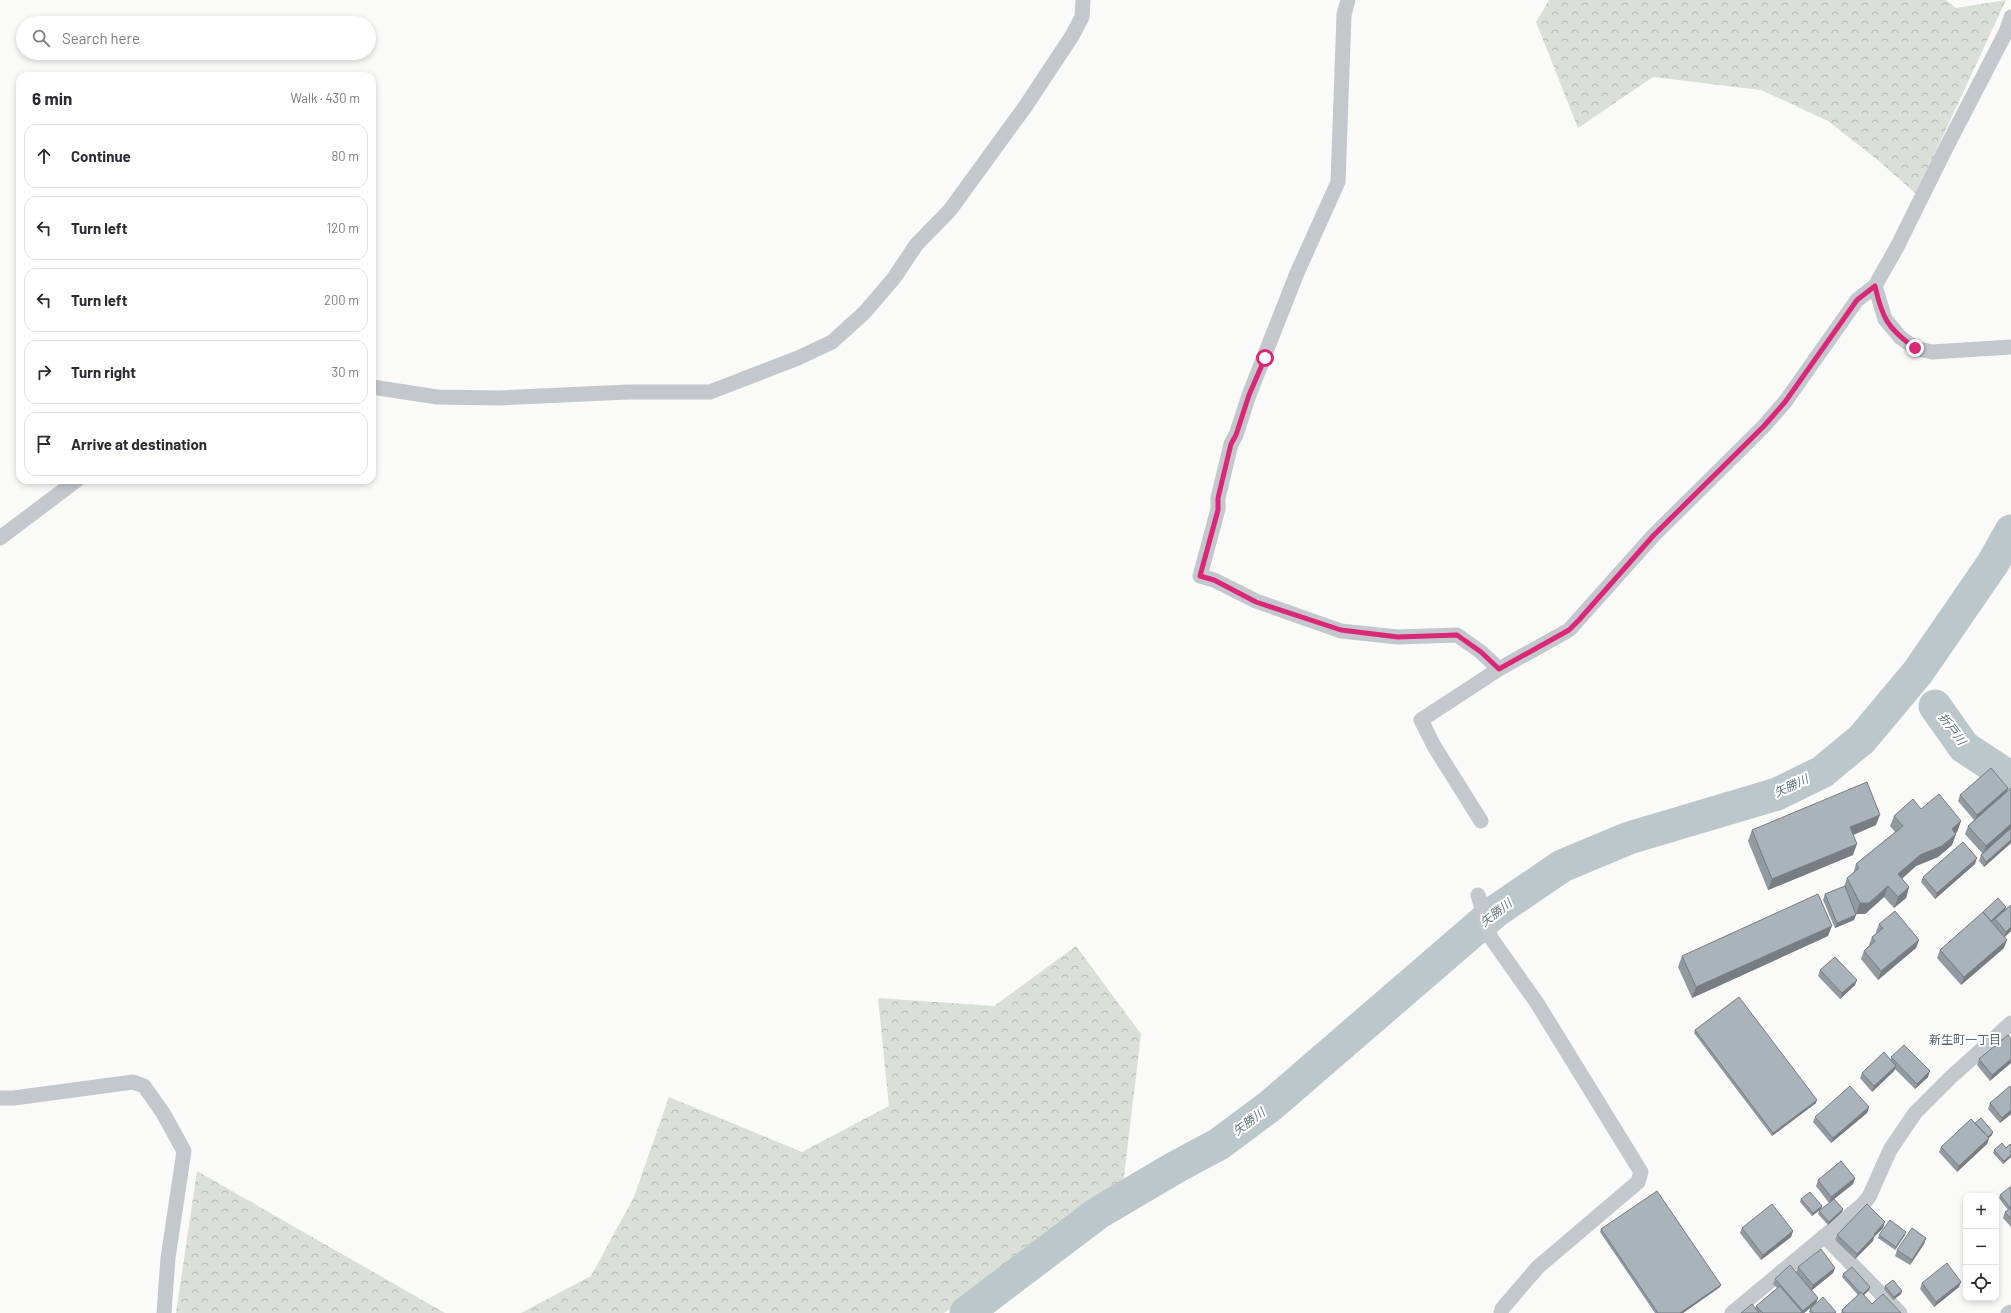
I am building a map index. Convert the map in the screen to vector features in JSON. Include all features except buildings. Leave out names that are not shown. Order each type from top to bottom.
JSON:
[{"type":"street","points":[[376,388],[437,397],[500,398],[628,392],[710,392],[777,366],[832,342],[862,315],[894,278],[916,245],[950,210],[1025,107],[1072,36],[1082,17],[1082,0]]},
{"type":"street","points":[[1348,0],[1344,15],[1338,182],[1297,273],[1249,395],[1236,435],[1231,444],[1218,498],[1218,510],[1200,576],[1214,580],[1256,602],[1341,630],[1398,637],[1457,635],[1481,652],[1499,669]]},
{"type":"street","points":[[1481,822],[1434,746],[1421,720],[1499,669],[1569,630],[1653,536],[1764,426],[1785,402],[1857,300],[1875,286],[1897,248],[1946,148],[2006,32],[2011,17]]},
{"type":"street","points":[[1875,286],[1884,319],[1900,337],[1915,348],[1932,352],[2011,347]]},
{"type":"street","points":[[0,538],[72,484]]},
{"type":"street","points":[[1478,895],[1491,938],[1537,1003],[1641,1172],[1638,1182],[1538,1267],[1502,1309],[1501,1313]]},
{"type":"street","points":[[1732,1313],[1862,1205],[1869,1197],[1890,1150],[1915,1113],[1950,1078],[2011,1023]]},
{"type":"street","points":[[0,1098],[14,1098],[133,1082],[144,1086],[163,1113],[184,1151],[168,1258],[164,1313]]},
{"type":"street","points":[[1824,1236],[1900,1313]]},
{"type":"green space","points":[[1549,0],[1946,0],[1956,8],[2006,0],[1916,194],[1879,161],[1828,121],[1761,90],[1653,77],[1578,128],[1536,22]]},
{"type":"green space","points":[[1076,946],[1141,1034],[1123,1185],[944,1313],[521,1313],[591,1276],[634,1197],[669,1097],[802,1152],[889,1106],[878,998],[994,1006]]},
{"type":"green space","points":[[197,1171],[445,1313],[176,1313]]},
{"type":"waterway","name":"矢勝川","points":[[966,1313],[1098,1213],[1176,1167],[1219,1144],[1270,1106],[1496,911],[1562,866],[1629,838],[1777,794],[1822,772],[1862,739],[1918,672],[1993,563],[2011,531]]},
{"type":"waterway","name":"折戸川","points":[[1935,706],[1964,747],[2011,778]]},
{"type":"district","name":"新生町一丁目","points":[[1965,1040]]},
{"type":"route","points":[[1265,358],[1249,395],[1236,435],[1231,444],[1218,498],[1218,510],[1200,576],[1214,580],[1256,602],[1341,630],[1398,637],[1457,635],[1481,652],[1499,669],[1569,630],[1579,620],[1601,597],[1653,536],[1764,426],[1785,402],[1857,300],[1875,286],[1884,319],[1900,337],[1915,348]]}]
